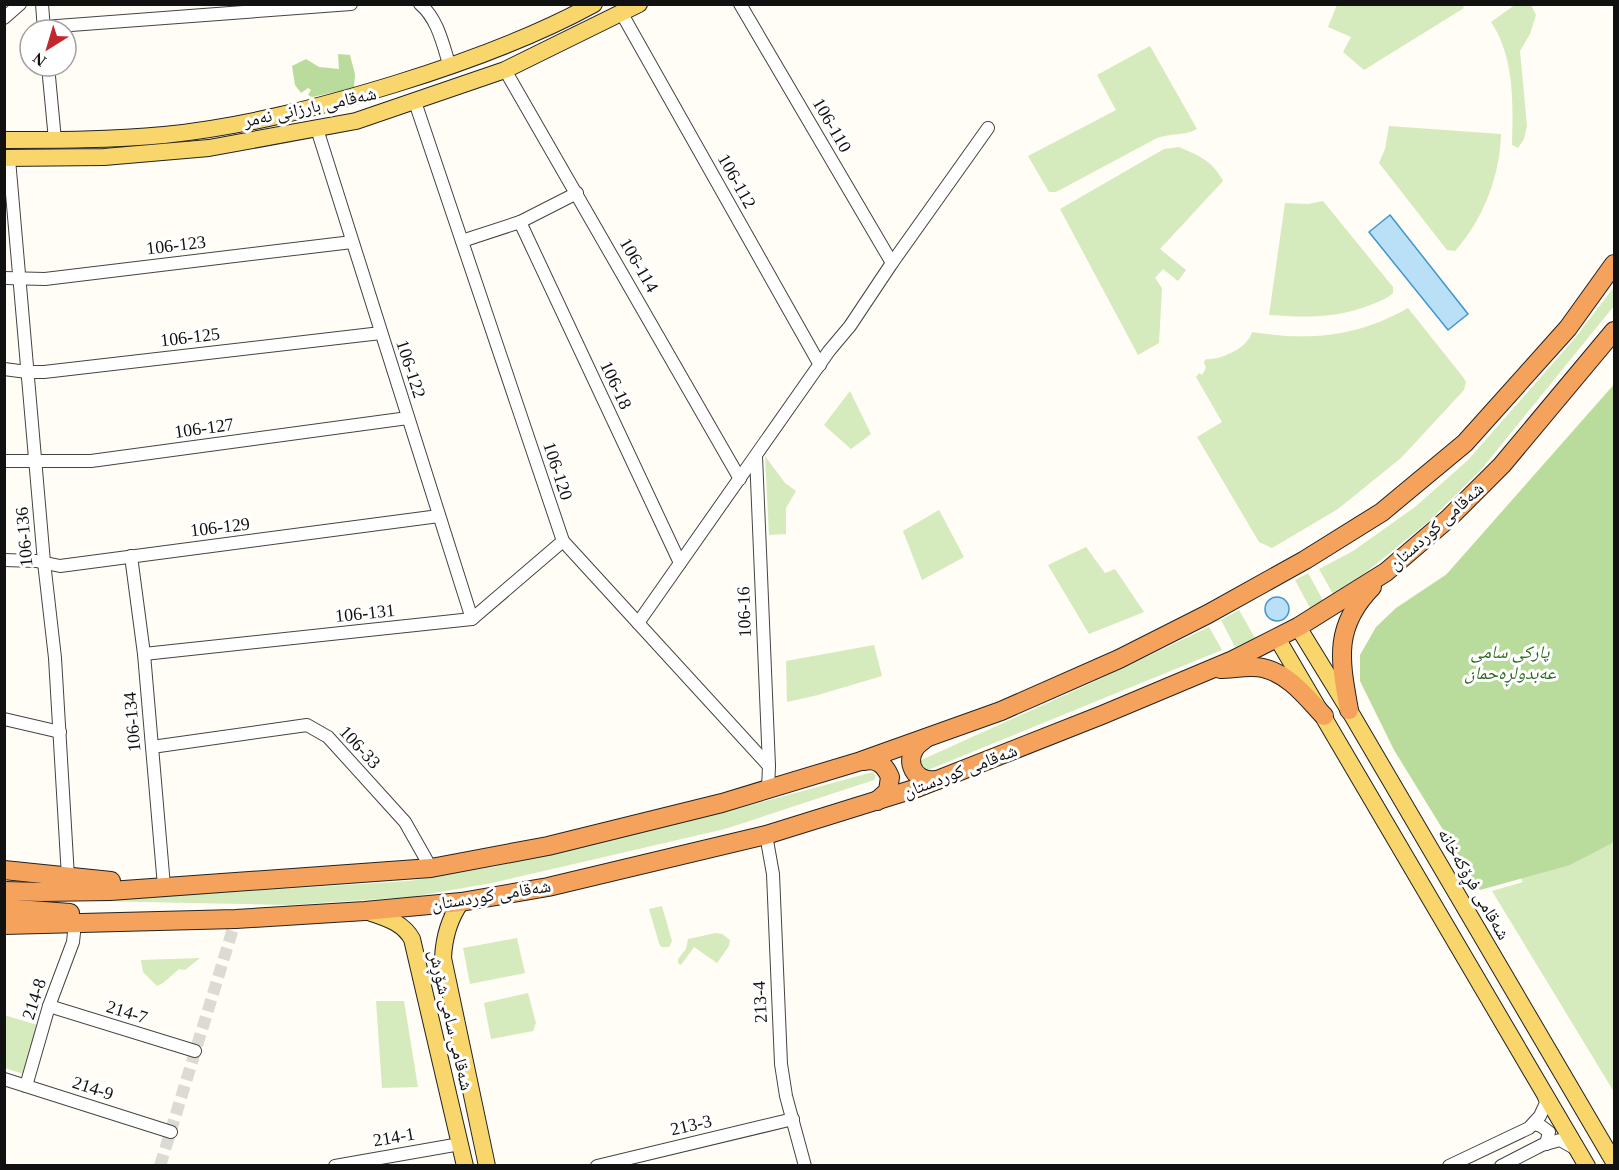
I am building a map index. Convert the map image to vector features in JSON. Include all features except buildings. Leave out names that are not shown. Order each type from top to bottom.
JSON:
[{"type":"highway","name":"شەقامی کوردستان","points":[[1579,314],[1614,264]]},
{"type":"highway","name":"شەقامی کوردستان","points":[[4,891],[110,891],[431,868],[548,846],[722,803],[924,740],[1010,707],[1119,659],[1259,586],[1365,524],[1425,478],[1465,443],[1614,274]]},
{"type":"highway","name":"شەقامی کوردستان","points":[[4,925],[183,920],[365,911],[460,902],[548,887],[766,835],[941,779],[1233,660],[1298,627],[1386,572],[1449,518],[1502,465],[1612,333]]},
{"type":"highway","points":[[1349,710],[1341,665],[1341,648],[1346,628],[1352,611],[1386,572]]},
{"type":"highway","points":[[1207,670],[1261,667],[1283,675],[1324,716]]},
{"type":"highway","points":[[924,740],[914,748],[911,755],[912,768],[916,774],[927,780],[941,779]]},
{"type":"highway","points":[[861,761],[868,760],[882,764],[890,777],[888,791],[877,801]]},
{"type":"highway","name":"شەقامی کوردستان","points":[[4,870],[164,886]]},
{"type":"highway","name":"شەقامی کوردستان","points":[[4,908],[183,920]]},
{"type":"main road","name":"شەقامی بارزانی نەمر","points":[[4,140],[164,135],[253,121],[346,99],[450,67],[519,39],[594,4]]},
{"type":"main road","name":"شەقامی بارزانی نەمر","points":[[7,158],[104,157],[209,148],[356,121],[505,70],[639,4]]},
{"type":"main road","name":"شەقامی فڕۆکەخانە","points":[[1298,627],[1614,1162]]},
{"type":"main road","points":[[1277,638],[1587,1166]]},
{"type":"main road","name":"شەقامی سامی شۆڕش","points":[[460,902],[446,934],[443,958],[487,1166]]},
{"type":"main road","name":"شەقامی سامی شۆڕش","points":[[365,911],[397,922],[412,939],[465,1166]]},
{"type":"main road","points":[[445,1086],[448,1074],[456,1070],[460,1071],[469,1083]]},
{"type":"street","points":[[4,18],[20,4]]},
{"type":"street","points":[[78,25],[351,4]]},
{"type":"street","points":[[420,4],[429,12],[441,36],[450,67]]},
{"type":"street","name":"106-110","points":[[740,4],[892,263]]},
{"type":"street","name":"106-112","points":[[622,14],[820,365]]},
{"type":"street","name":"106-114","points":[[505,70],[740,479]]},
{"type":"street","points":[[49,78],[55,140]]},
{"type":"street","name":"106-120","points":[[415,102],[562,541],[769,766]]},
{"type":"street","points":[[638,622],[850,326],[988,128]]},
{"type":"street","name":"106-122","points":[[317,129],[472,619]]},
{"type":"street","name":"106-136","points":[[7,158],[55,658],[68,877]]},
{"type":"street","points":[[462,242],[520,222],[577,193]]},
{"type":"street","name":"106-18","points":[[520,222],[680,563]]},
{"type":"street","name":"106-123","points":[[4,278],[45,279],[352,242]]},
{"type":"street","name":"106-125","points":[[4,369],[27,372],[381,333]]},
{"type":"street","name":"106-127","points":[[4,461],[91,461],[408,418]]},
{"type":"street","name":"106-16","points":[[756,456],[769,766]]},
{"type":"street","name":"106-129","points":[[4,560],[44,562],[60,566],[440,516]]},
{"type":"street","points":[[472,619],[562,541]]},
{"type":"street","name":"106-134","points":[[131,556],[144,654],[164,886]]},
{"type":"street","name":"106-131","points":[[144,654],[472,619]]},
{"type":"street","points":[[4,719],[60,732]]},
{"type":"street","name":"106-33","points":[[152,747],[307,725],[328,737],[405,822],[431,868]]},
{"type":"street","points":[[768,789],[769,766]]},
{"type":"street","name":"213-4","points":[[766,835],[773,874],[781,1064],[786,1096],[805,1166]]},
{"type":"street","name":"214-8","points":[[26,1086],[50,1006],[73,942],[75,923]]},
{"type":"street","name":"214-7","points":[[50,1006],[195,1052]]},
{"type":"street","name":"214-9","points":[[4,1079],[171,1132]]},
{"type":"street","points":[[1449,1166],[1534,1124],[1546,1103],[1542,1089]]},
{"type":"street","name":"213-3","points":[[597,1166],[793,1119]]},
{"type":"street","points":[[1534,1124],[1542,1126],[1549,1132],[1546,1144]]},
{"type":"street","points":[[1501,1166],[1546,1144],[1560,1140],[1578,1150]]},
{"type":"street","name":"214-1","points":[[338,1165],[460,1144]]},
{"type":"green space","points":[[1461,4],[1464,8],[1364,70],[1343,52],[1351,37],[1328,27],[1337,5]]},
{"type":"green space","points":[[1516,4],[1531,5],[1536,15],[1530,34],[1520,51],[1527,126],[1524,139],[1518,148],[1512,145],[1511,82],[1505,51],[1491,22]]},
{"type":"green space","points":[[1150,46],[1197,129],[1157,138],[1056,192],[1049,192],[1028,156],[1116,110],[1097,75]]},
{"type":"green space","points":[[338,54],[350,55],[355,74],[354,88],[312,97],[308,95],[311,90],[308,88],[301,93],[295,85],[292,66],[306,59],[319,67],[339,69]]},
{"type":"green space","points":[[1389,126],[1501,134],[1497,166],[1488,197],[1474,226],[1455,251],[1447,250],[1379,163],[1385,149]]},
{"type":"green space","points":[[1179,147],[1210,164],[1223,181],[1160,249],[1186,270],[1178,281],[1163,269],[1155,278],[1162,288],[1159,343],[1138,355],[1060,209],[1164,149]]},
{"type":"green space","points":[[1323,201],[1393,287],[1393,293],[1373,304],[1347,312],[1309,317],[1269,315],[1285,203],[1308,204]]},
{"type":"green space","points":[[1614,287],[1614,306],[1480,471],[1428,522],[1365,573],[1333,594],[1319,569],[1353,551],[1415,507],[1468,460],[1575,338]]},
{"type":"green space","points":[[1408,308],[1463,377],[1466,382],[1464,390],[1401,458],[1338,509],[1272,548],[1259,542],[1197,437],[1222,422],[1196,377],[1199,373],[1202,375],[1206,368],[1204,362],[1206,359],[1222,357],[1240,348],[1252,332],[1294,336],[1333,334],[1370,325]]},
{"type":"green space","name":"پارکی سامی عەبدولڕەحمان","points":[[1614,384],[1614,1092],[1492,891],[1523,882],[1378,652]]},
{"type":"green space","name":"پارکی سامی عەبدولڕەحمان","points":[[1614,385],[1614,842],[1570,865],[1480,890],[1394,750],[1360,681],[1360,655],[1376,627],[1396,608],[1447,574]]},
{"type":"green space","points":[[850,391],[871,434],[851,449],[824,425]]},
{"type":"green space","points":[[765,456],[785,483],[796,491],[786,508],[786,534],[769,535]]},
{"type":"green space","points":[[939,510],[964,557],[922,580],[903,531]]},
{"type":"green space","points":[[1086,547],[1105,573],[1115,569],[1144,612],[1089,634],[1048,565]]},
{"type":"green space","points":[[1308,573],[1324,602],[1311,610],[1295,580]]},
{"type":"green space","points":[[1239,610],[1255,638],[1235,647],[1221,620]]},
{"type":"green space","points":[[1209,627],[1222,650],[923,772],[919,761]]},
{"type":"green space","points":[[874,645],[882,676],[787,702],[786,661]]},
{"type":"green space","points":[[873,772],[876,776],[874,780],[725,829],[492,883],[411,897],[289,905],[89,901],[409,881],[493,867],[721,813]]},
{"type":"green space","points":[[662,906],[672,941],[669,947],[661,947],[649,909]]},
{"type":"green space","points":[[716,933],[730,940],[729,946],[717,963],[694,947],[681,965],[678,963],[678,959],[686,949],[688,939]]},
{"type":"green space","points":[[517,938],[525,973],[470,984],[463,948]]},
{"type":"green space","points":[[200,958],[185,970],[179,969],[157,986],[143,972],[141,960]]},
{"type":"green space","points":[[528,993],[536,1023],[533,1031],[491,1039],[484,1003]]},
{"type":"green space","points":[[376,1001],[404,1001],[418,1087],[382,1088]]},
{"type":"green space","points":[[4,1015],[41,1026],[26,1075],[5,1068]]},
{"type":"water","points":[[1390,215],[1468,314],[1448,330],[1369,232]]},
{"type":"water","points":[[1277,597],[1285,601],[1289,609],[1285,617],[1277,621],[1269,617],[1265,609],[1269,601]]},
{"type":"tunnel","points":[[160,1166],[236,919]]}]
